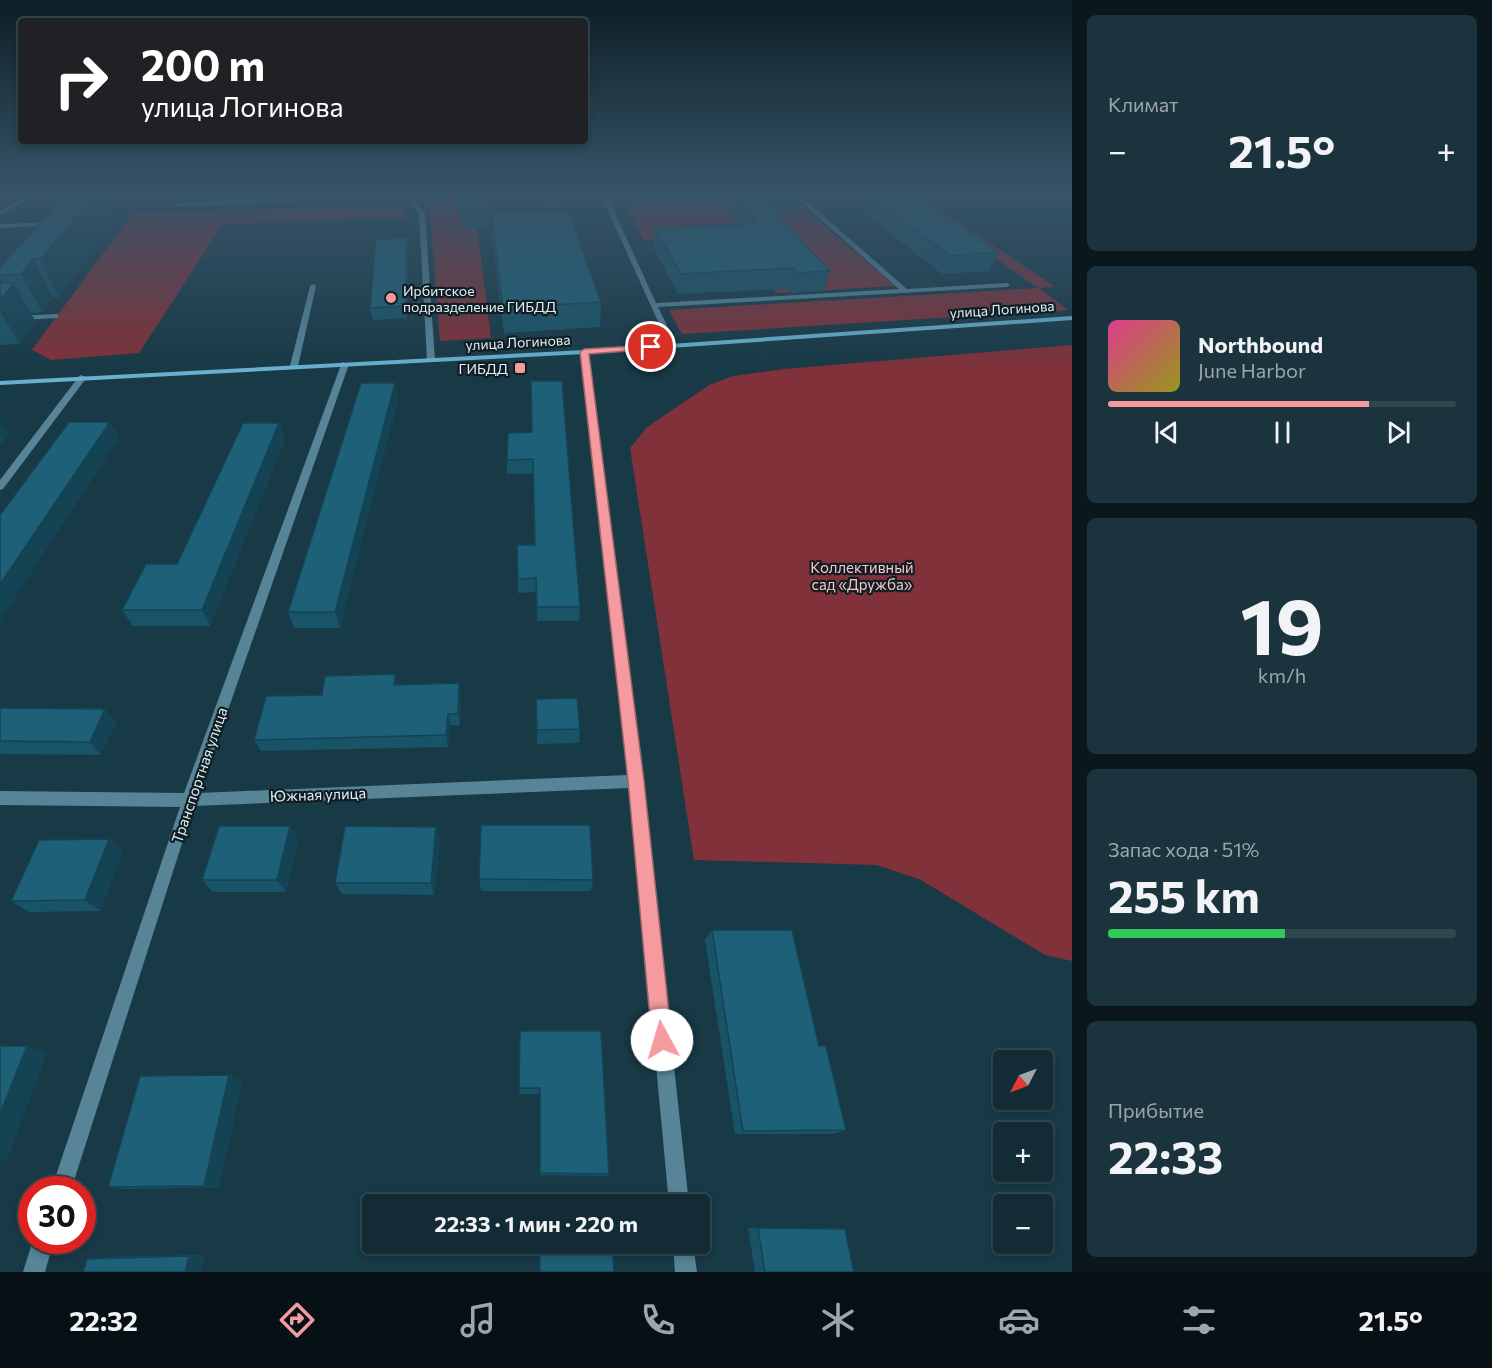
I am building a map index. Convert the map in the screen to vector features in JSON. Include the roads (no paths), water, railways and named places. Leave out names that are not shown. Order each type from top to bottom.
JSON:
[{"type":"street","points":[[424,250],[432,360]]},
{"type":"street","points":[[629,250],[673,346]]},
{"type":"street","points":[[859,250],[904,290]]},
{"type":"street","points":[[653,305],[1007,285]]},
{"type":"street","points":[[294,366],[313,286]]},
{"type":"street","points":[[0,319],[55,316]]},
{"type":"street","name":"улица Логинова","points":[[0,383],[584,352],[1072,318]]},
{"type":"street","points":[[584,352],[636,781],[678,1194]]},
{"type":"street","name":"Транспортная улица","points":[[66,1176],[189,800],[345,364]]},
{"type":"street","points":[[0,487],[83,377]]},
{"type":"street","name":"Южная улица","points":[[0,798],[189,800],[636,781]]},
{"type":"street","points":[[34,1272],[40,1254]]},
{"type":"street","points":[[684,1254],[686,1272]]},
{"type":"place","name":"Ирбитское подразделение ГИБДД","points":[[391,298]]},
{"type":"place","name":"ГИБДД","points":[[520,368]]},
{"type":"park label","name":"Коллективный сад «Дружба»","points":[[862,576]]}]
